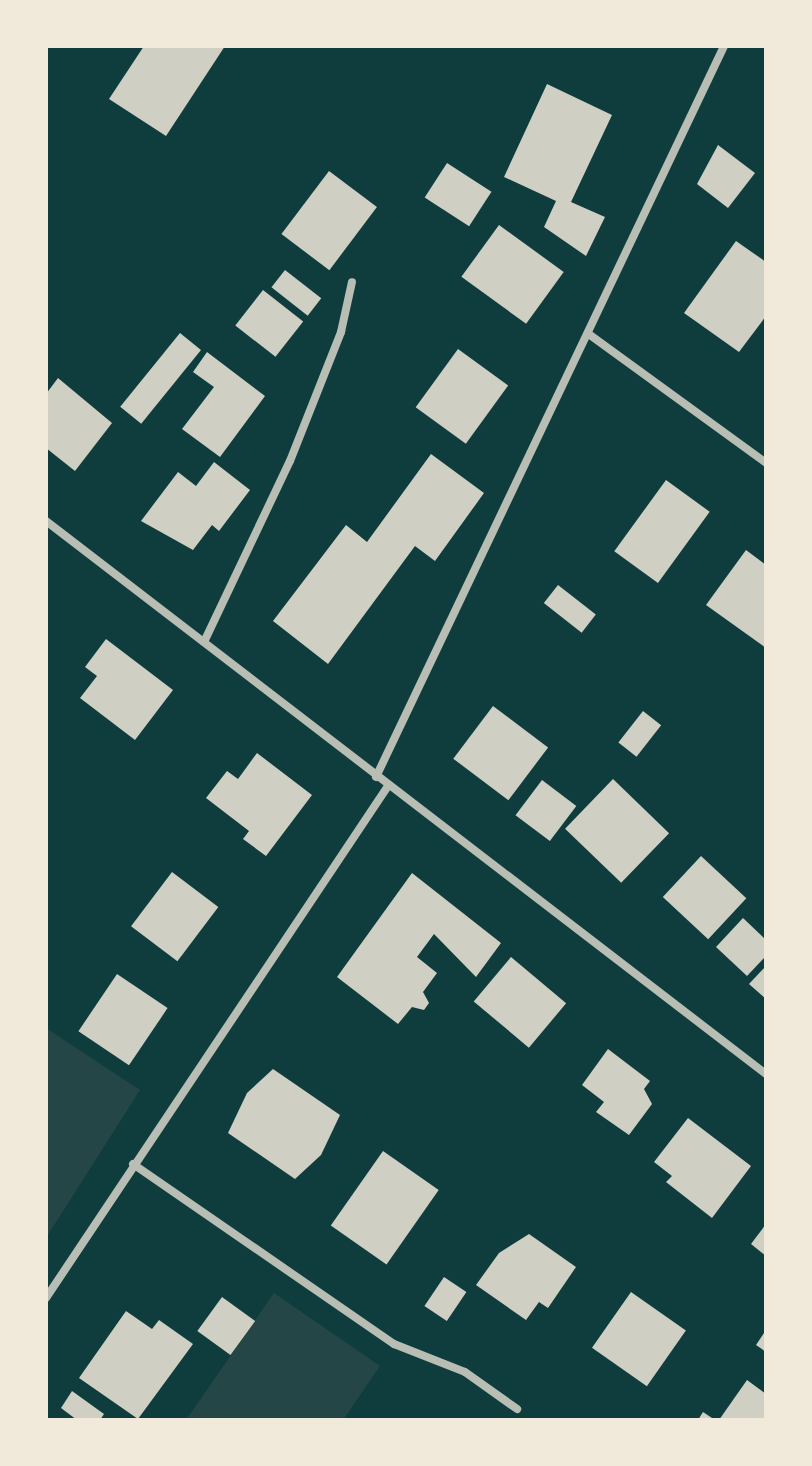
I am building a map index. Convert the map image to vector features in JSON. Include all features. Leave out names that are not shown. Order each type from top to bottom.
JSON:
[{"type":"street","points":[[376,777],[590,335],[724,46]]},
{"type":"street","points":[[204,642],[290,461],[341,332],[352,282]]},
{"type":"street","points":[[590,335],[766,463]]},
{"type":"street","points":[[46,521],[766,1074]]},
{"type":"street","points":[[46,1298],[388,786]]},
{"type":"street","points":[[133,1164],[394,1344],[465,1372],[517,1409]]},
{"type":"shaded area","points":[[46,1028],[140,1090],[46,1238]]},
{"type":"shaded area","points":[[274,1293],[380,1366],[343,1420],[186,1420]]},
{"type":"building","points":[[144,46],[225,46],[166,136],[109,99]]},
{"type":"building","points":[[547,84],[612,115],[571,202],[605,217],[586,256],[544,227],[556,201],[504,177]]},
{"type":"building","points":[[718,145],[755,173],[728,208],[697,184]]},
{"type":"building","points":[[447,163],[491,192],[469,226],[425,197]]},
{"type":"building","points":[[329,171],[377,207],[329,270],[281,234]]},
{"type":"building","points":[[499,225],[564,272],[526,324],[461,277]]},
{"type":"building","points":[[736,241],[766,262],[766,316],[739,352],[684,313]]},
{"type":"building","points":[[285,270],[321,298],[308,316],[271,287]]},
{"type":"building","points":[[263,290],[303,321],[275,357],[235,325]]},
{"type":"building","points":[[180,333],[201,350],[141,424],[120,407]]},
{"type":"building","points":[[458,349],[508,385],[466,444],[416,407]]},
{"type":"building","points":[[207,352],[265,396],[220,457],[182,429],[214,387],[193,372]]},
{"type":"building","points":[[58,378],[112,423],[75,471],[46,448],[46,394]]},
{"type":"building","points":[[431,454],[484,493],[435,561],[415,546],[328,664],[273,621],[346,525],[367,542]]},
{"type":"building","points":[[214,462],[250,490],[219,531],[212,525],[193,550],[141,521],[178,472],[196,486]]},
{"type":"building","points":[[666,480],[710,512],[658,583],[614,551]]},
{"type":"building","points":[[746,550],[766,565],[766,648],[706,605]]},
{"type":"building","points":[[558,585],[596,615],[582,633],[544,603]]},
{"type":"building","points":[[106,639],[173,690],[135,740],[80,698],[97,676],[85,667]]},
{"type":"building","points":[[493,706],[548,748],[508,800],[453,759]]},
{"type":"building","points":[[643,711],[661,725],[636,757],[618,743]]},
{"type":"building","points":[[257,753],[312,795],[266,856],[243,839],[249,831],[206,798],[227,771],[238,779]]},
{"type":"building","points":[[613,779],[669,833],[621,883],[565,829]]},
{"type":"building","points":[[542,780],[576,806],[550,841],[516,815]]},
{"type":"building","points":[[701,856],[746,898],[708,939],[663,897]]},
{"type":"building","points":[[172,872],[218,907],[177,961],[131,926]]},
{"type":"building","points":[[412,873],[501,943],[476,977],[434,934],[417,957],[437,973],[423,992],[429,1003],[424,1010],[412,1007],[398,1024],[337,977]]},
{"type":"building","points":[[743,918],[766,940],[766,956],[747,976],[716,947]]},
{"type":"building","points":[[511,957],[566,1003],[529,1048],[474,1001]]},
{"type":"building","points":[[766,966],[766,999],[749,984]]},
{"type":"building","points":[[117,974],[168,1008],[129,1065],[78,1031]]},
{"type":"building","points":[[608,1049],[650,1081],[644,1089],[652,1104],[629,1135],[596,1112],[604,1102],[582,1085]]},
{"type":"building","points":[[273,1069],[340,1115],[321,1155],[295,1179],[228,1133],[247,1093]]},
{"type":"building","points":[[688,1118],[751,1166],[712,1218],[666,1182],[672,1176],[654,1162]]},
{"type":"building","points":[[383,1151],[439,1190],[387,1265],[331,1226]]},
{"type":"building","points":[[766,1224],[766,1256],[751,1244]]},
{"type":"building","points":[[529,1234],[576,1267],[548,1308],[539,1302],[526,1320],[476,1285],[499,1253]]},
{"type":"building","points":[[444,1277],[466,1292],[447,1321],[424,1306]]},
{"type":"building","points":[[631,1292],[686,1330],[647,1386],[592,1348]]},
{"type":"building","points":[[222,1297],[255,1321],[230,1355],[197,1331]]},
{"type":"building","points":[[126,1311],[152,1329],[159,1320],[193,1344],[138,1419],[79,1378]]},
{"type":"building","points":[[766,1330],[766,1352],[756,1345]]},
{"type":"building","points":[[747,1380],[766,1394],[766,1420],[719,1420]]},
{"type":"building","points":[[72,1391],[104,1414],[100,1420],[77,1420],[61,1408]]},
{"type":"building","points":[[703,1412],[715,1420],[698,1420]]}]
